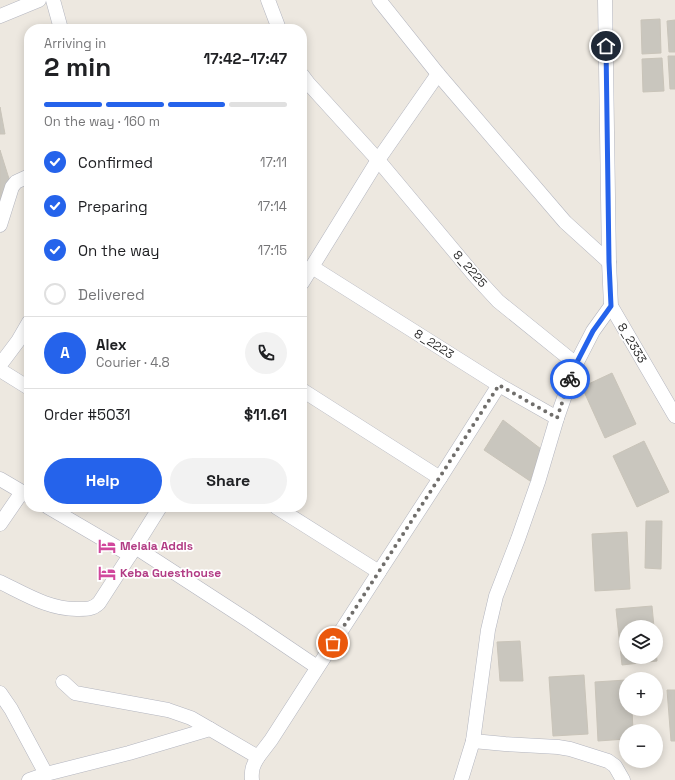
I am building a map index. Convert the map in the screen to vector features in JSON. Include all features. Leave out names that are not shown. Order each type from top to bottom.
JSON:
[{"type":"street","points":[[0,16],[39,0]]},
{"type":"street","points":[[53,0],[60,24]]},
{"type":"street","points":[[268,0],[278,24]]},
{"type":"street","points":[[379,0],[438,74],[565,222],[609,262]]},
{"type":"street","name":"8_2333","points":[[605,0],[611,306],[675,416]]},
{"type":"street","points":[[307,276],[378,160],[438,74]]},
{"type":"street","name":"8_2225","points":[[307,82],[378,160],[475,276],[498,301],[576,364]]},
{"type":"street","points":[[0,225],[12,187],[16,182],[24,178]]},
{"type":"street","name":"8_2223","points":[[312,268],[499,385],[557,418]]},
{"type":"street","points":[[462,780],[473,741],[488,630],[496,596],[538,482],[557,418],[576,364],[593,331],[611,306]]},
{"type":"street","points":[[0,365],[24,331]]},
{"type":"street","points":[[0,370],[24,385]]},
{"type":"street","points":[[252,780],[253,764],[271,740],[499,385]]},
{"type":"street","points":[[307,393],[440,478]]},
{"type":"street","points":[[0,479],[24,493]]},
{"type":"street","points":[[0,524],[24,496]]},
{"type":"street","points":[[58,512],[132,551],[250,621],[317,667]]},
{"type":"street","points":[[0,582],[56,607],[90,609],[95,607],[157,512]]},
{"type":"street","points":[[284,512],[379,572]]},
{"type":"street","points":[[63,682],[75,693],[168,710],[191,718],[258,757]]},
{"type":"street","points":[[0,694],[11,709],[46,774]]},
{"type":"street","points":[[29,780],[210,729]]},
{"type":"street","points":[[473,741],[570,749],[608,761],[615,766],[624,780]]},
{"type":"building","points":[[660,19],[661,53],[642,54],[641,20]]},
{"type":"building","points":[[675,20],[675,52],[669,52],[667,21]]},
{"type":"building","points":[[668,56],[675,56],[675,89],[670,89]]},
{"type":"building","points":[[662,58],[664,91],[643,92],[642,59]]},
{"type":"building","points":[[0,107],[5,134],[0,134]]},
{"type":"building","points":[[0,150],[10,182],[0,212]]},
{"type":"building","points":[[612,373],[636,424],[605,438],[582,387]]},
{"type":"building","points":[[503,420],[541,449],[530,481],[484,450]]},
{"type":"building","points":[[644,441],[669,492],[637,507],[613,456]]},
{"type":"building","points":[[646,521],[662,521],[661,569],[645,568]]},
{"type":"building","points":[[627,532],[630,589],[595,591],[592,534]]},
{"type":"building","points":[[652,606],[653,620],[619,620],[619,637],[616,609]]},
{"type":"building","points":[[520,641],[523,681],[500,681],[497,642]]},
{"type":"building","points":[[584,675],[588,734],[553,736],[549,677]]},
{"type":"building","points":[[619,680],[619,716],[632,716],[633,724],[619,724],[619,740],[598,741],[595,682]]},
{"type":"building","points":[[667,690],[675,690],[675,741],[671,741]]},
{"type":"way so far","points":[[333,643],[499,385],[557,418],[570,379]]},
{"type":"place","name":"Melala Addis","points":[[107,546]]},
{"type":"place","name":"Keba Guesthouse","points":[[107,573]]},
{"type":"route","points":[[570,379],[593,331],[611,306],[606,46]]}]
